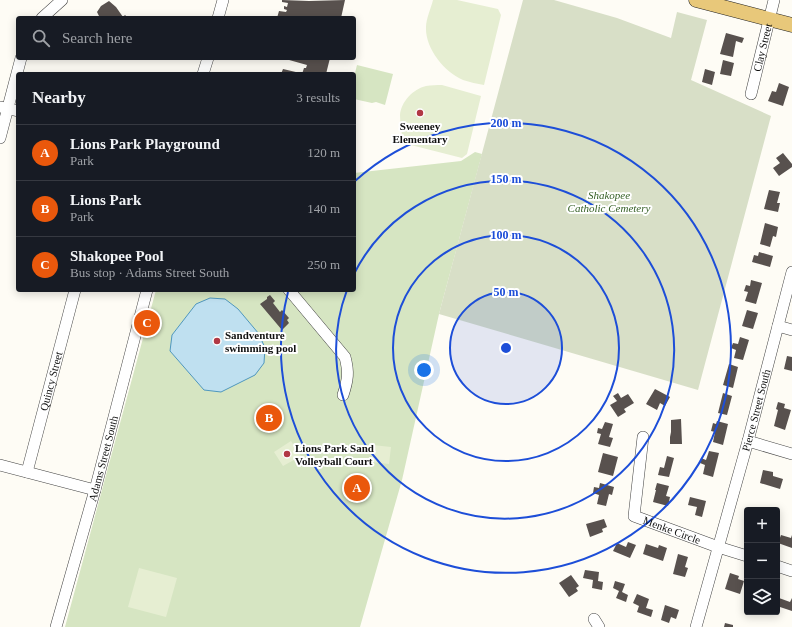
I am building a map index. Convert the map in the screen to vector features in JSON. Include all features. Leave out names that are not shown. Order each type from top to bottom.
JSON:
[{"type":"main road","points":[[696,0],[792,25]]},
{"type":"street","points":[[44,16],[62,0]]},
{"type":"street","points":[[218,16],[222,0]]},
{"type":"street","name":"Clay Street","points":[[751,94],[774,0]]},
{"type":"street","points":[[17,72],[20,60]]},
{"type":"street","points":[[204,72],[208,60]]},
{"type":"street","points":[[0,138],[16,78]]},
{"type":"street","name":"Pierce Street South","points":[[696,627],[748,441],[792,272]]},
{"type":"street","name":"Quincy Street","points":[[27,472],[74,292]]},
{"type":"street","name":"Adams Street South","points":[[56,627],[95,490],[146,292]]},
{"type":"street","points":[[291,292],[345,357],[348,375],[343,395]]},
{"type":"street","points":[[778,326],[792,330]]},
{"type":"street","name":"Menke Circle","points":[[643,437],[634,516],[718,547]]},
{"type":"street","points":[[748,441],[792,454]]},
{"type":"street","points":[[0,465],[95,490]]},
{"type":"street","points":[[718,547],[744,555]]},
{"type":"street","points":[[780,567],[792,571]]},
{"type":"green space","points":[[433,0],[457,0],[498,9],[501,15],[484,85],[463,80],[456,76],[443,65],[432,51],[427,35],[426,24]]},
{"type":"green space","name":"Shakopee Catholic Cemetery","points":[[523,0],[554,0],[617,18],[671,38],[677,12],[707,20],[691,80],[771,116],[698,390],[439,314]]},
{"type":"green space","points":[[357,65],[393,74],[385,105],[376,102],[372,103],[356,99],[355,72]]},
{"type":"green space","points":[[430,85],[442,85],[481,96],[467,154],[462,158],[403,143],[400,115],[405,101],[412,93],[421,88]]},
{"type":"green space","points":[[475,152],[482,154],[439,314],[402,480],[360,627],[65,627],[155,292],[356,292],[356,173],[461,161]]},
{"type":"green space","name":"Lions Park Sand Volleyball Court","points":[[291,441],[301,456],[283,466],[274,452]]},
{"type":"green space","points":[[373,445],[391,447],[389,464],[371,462]]},
{"type":"green space","points":[[139,568],[177,578],[166,617],[128,607]]},
{"type":"water","name":"Sandventure swimming pool","points":[[210,298],[225,299],[238,309],[259,334],[265,348],[264,363],[255,375],[221,392],[204,390],[170,351],[172,335],[196,304]]},
{"type":"building","points":[[282,0],[345,0],[341,16],[278,16],[279,11],[286,12],[287,10],[284,9],[284,6],[287,7],[288,3],[282,2]]},
{"type":"building","points":[[109,1],[116,7],[122,16],[99,16],[97,12],[101,6]]},
{"type":"building","points":[[726,33],[744,38],[742,43],[736,41],[733,57],[720,54]]},
{"type":"building","points":[[289,60],[330,60],[326,72],[303,72],[307,65]]},
{"type":"building","points":[[723,60],[734,63],[731,76],[720,74]]},
{"type":"building","points":[[283,69],[296,72],[282,72]]},
{"type":"building","points":[[705,69],[715,72],[712,85],[702,82]]},
{"type":"building","points":[[779,83],[789,87],[783,106],[768,101],[772,91],[776,92]]},
{"type":"building","points":[[783,153],[792,164],[792,167],[779,176],[773,168],[780,163],[776,158]]},
{"type":"building","points":[[769,190],[780,192],[777,203],[780,203],[778,212],[764,209]]},
{"type":"building","points":[[765,223],[778,227],[776,237],[773,236],[770,247],[760,244]]},
{"type":"building","points":[[759,252],[773,256],[770,267],[752,262],[754,255],[758,256]]},
{"type":"building","points":[[751,280],[762,283],[756,304],[745,301],[748,292],[744,291],[746,285],[750,286]]},
{"type":"building","points":[[270,295],[275,301],[273,303],[280,312],[282,310],[289,318],[287,320],[289,323],[282,330],[260,304]]},
{"type":"building","points":[[747,310],[758,313],[753,329],[742,326]]},
{"type":"building","points":[[740,337],[749,340],[743,360],[734,358],[736,350],[731,348],[733,343],[738,344]]},
{"type":"building","points":[[787,356],[792,357],[792,371],[784,369]]},
{"type":"building","points":[[729,364],[738,367],[733,388],[723,385]]},
{"type":"building","points":[[655,389],[670,397],[665,406],[660,403],[657,410],[646,404]]},
{"type":"building","points":[[618,393],[621,398],[628,394],[634,403],[624,409],[626,412],[618,417],[610,405],[617,401],[613,396]]},
{"type":"building","points":[[723,393],[732,396],[727,415],[718,413]]},
{"type":"building","points":[[778,402],[785,404],[784,408],[791,410],[785,430],[774,426],[778,410],[776,409]]},
{"type":"building","points":[[681,419],[682,444],[670,444],[671,420]]},
{"type":"building","points":[[717,421],[728,424],[723,445],[713,442],[715,432],[711,431],[713,423],[716,424]]},
{"type":"building","points":[[605,422],[613,424],[609,437],[613,438],[610,447],[598,444],[601,434],[597,433],[598,428],[602,429]]},
{"type":"building","points":[[709,451],[719,453],[713,477],[703,474],[705,465],[700,463],[701,458],[706,460]]},
{"type":"building","points":[[603,453],[618,457],[613,476],[598,472]]},
{"type":"building","points":[[667,456],[674,458],[669,477],[658,475],[660,467],[664,468]]},
{"type":"building","points":[[763,470],[773,472],[773,476],[783,479],[780,489],[760,483]]},
{"type":"building","points":[[600,483],[614,487],[612,495],[609,494],[606,506],[597,504],[599,495],[593,493],[594,487],[599,488]]},
{"type":"building","points":[[657,483],[669,486],[666,496],[670,497],[668,506],[653,502]]},
{"type":"building","points":[[690,497],[706,501],[702,517],[695,515],[697,507],[688,505]]},
{"type":"building","points":[[604,519],[607,527],[602,529],[603,532],[590,537],[586,524]]},
{"type":"building","points":[[781,535],[791,538],[792,535],[792,548],[780,544]]},
{"type":"building","points":[[628,542],[636,545],[630,558],[613,551],[617,543],[626,547]]},
{"type":"building","points":[[646,544],[658,548],[659,545],[667,548],[663,561],[643,554]]},
{"type":"building","points":[[678,554],[688,557],[685,567],[688,568],[685,577],[673,574]]},
{"type":"building","points":[[585,570],[599,572],[598,581],[603,582],[602,590],[592,588],[593,580],[583,578]]},
{"type":"building","points":[[730,573],[739,576],[738,579],[744,581],[740,594],[725,589]]},
{"type":"building","points":[[571,575],[579,586],[576,588],[578,591],[569,597],[559,583]]},
{"type":"building","points":[[615,581],[625,584],[622,592],[628,595],[626,602],[616,598],[619,591],[613,588]]},
{"type":"building","points":[[637,594],[649,599],[646,608],[653,610],[651,617],[637,612],[639,606],[633,603]]},
{"type":"building","points":[[780,598],[790,602],[792,598],[792,611],[780,607]]},
{"type":"building","points":[[665,605],[679,610],[676,619],[671,617],[669,623],[661,620]]},
{"type":"building","points":[[725,623],[733,625],[733,627],[724,627]]},
{"type":"place","name":"Sweeney Elementary","points":[[420,113]]},
{"type":"place","name":"Shakopee Pool","points":[[147,323]]},
{"type":"place","name":"Sandventure swimming pool","points":[[217,341]]},
{"type":"place","name":"Lions Park","points":[[269,418]]},
{"type":"place","name":"Lions Park Sand Volleyball Court","points":[[287,454]]},
{"type":"place","name":"Lions Park Playground","points":[[357,488]]}]
